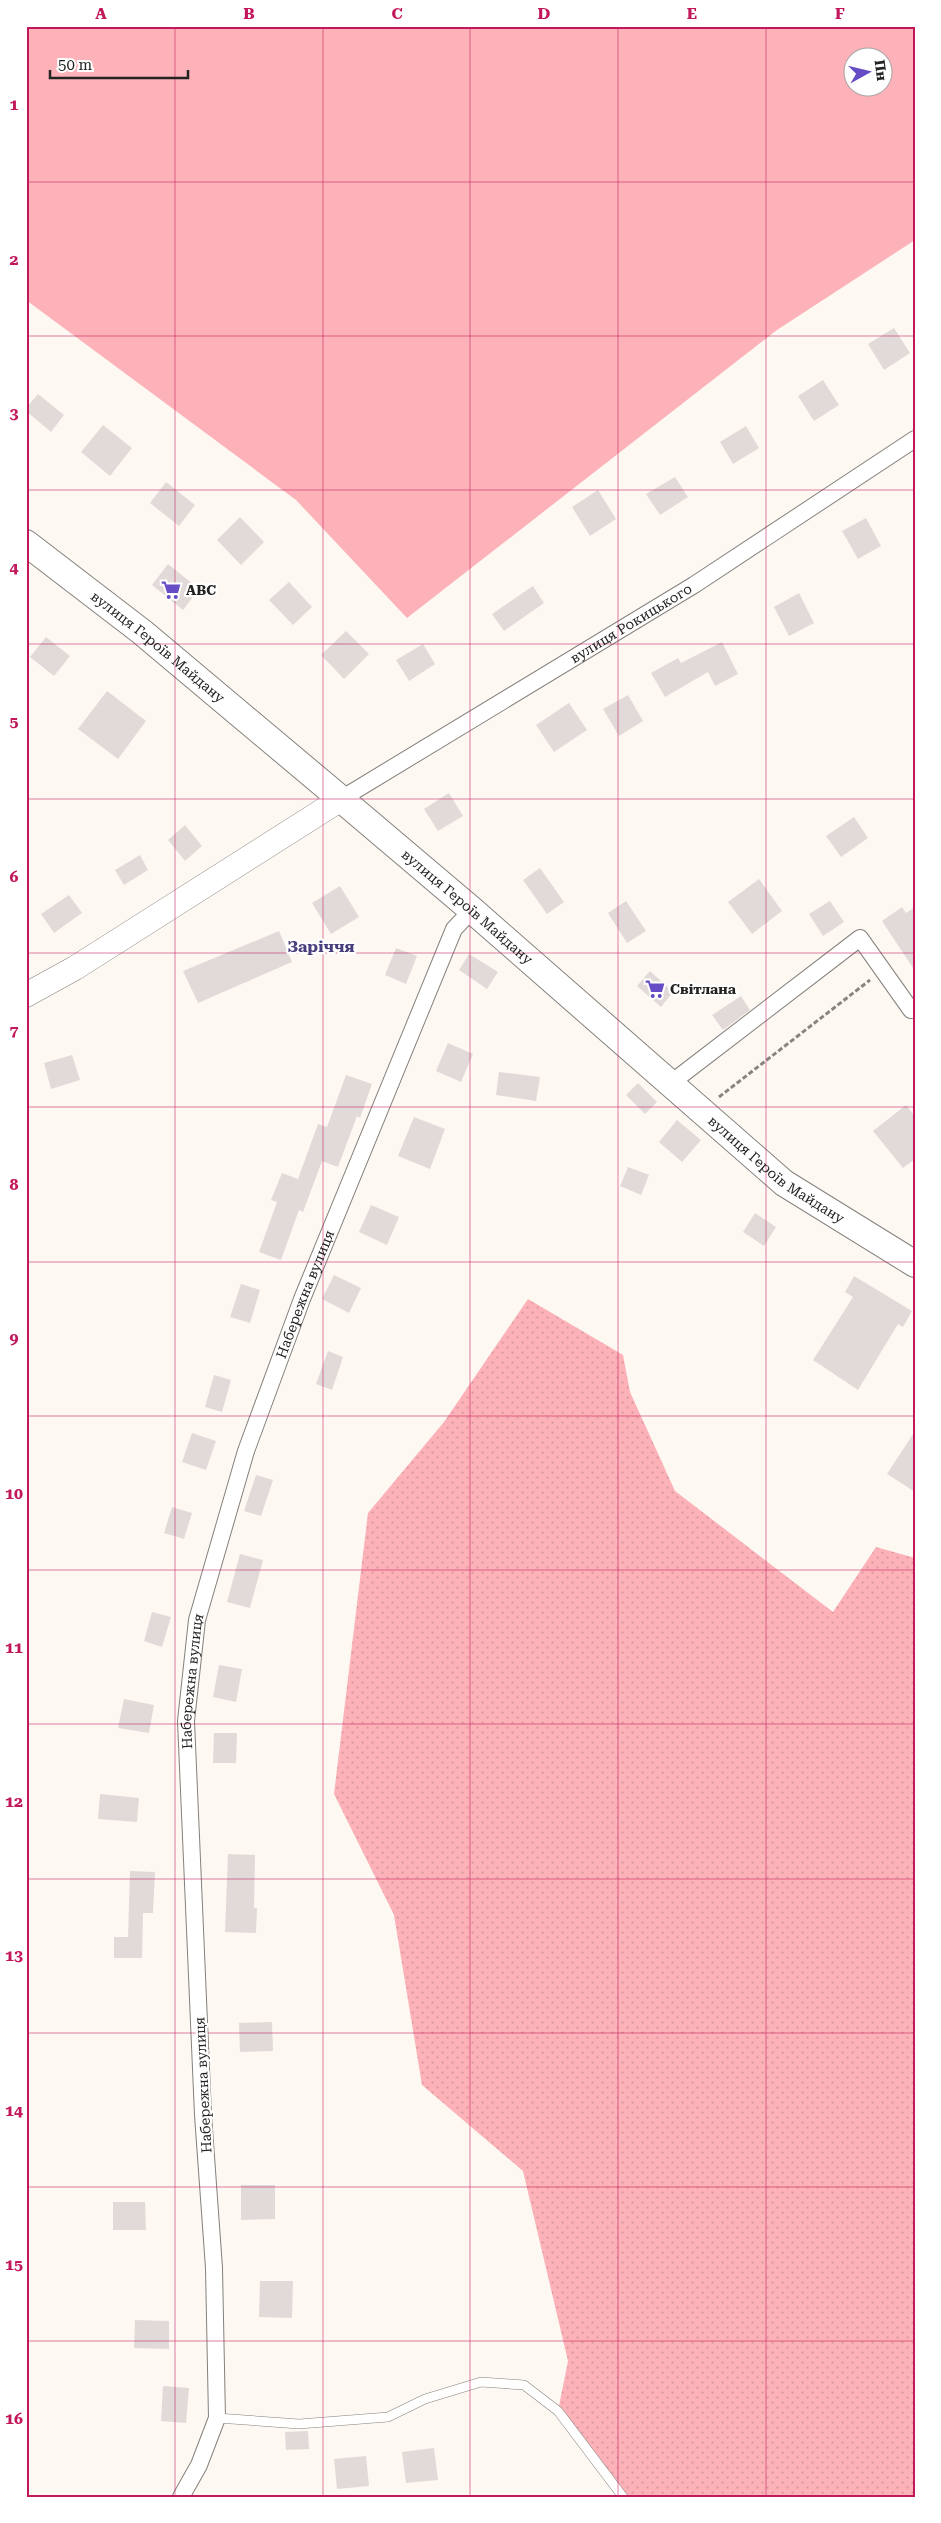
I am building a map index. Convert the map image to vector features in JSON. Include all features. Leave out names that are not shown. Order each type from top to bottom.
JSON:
[{"type":"main road","name":"вулиця Героїв Майдану","points":[[26,543],[142,632],[341,799],[472,910],[784,1182],[915,1264]]},
{"type":"street","name":"вулиця Рокицького","points":[[341,799],[694,584],[915,439]]},
{"type":"street","points":[[26,995],[75,968],[341,799]]},
{"type":"street","name":"Набережна вулиця","points":[[180,2497],[199,2465],[217,2418],[214,2268],[203,2105],[186,1721],[196,1620],[246,1451],[302,1299],[454,929],[472,910]]},
{"type":"street","points":[[671,1083],[860,938],[911,1010],[915,1008]]},
{"type":"lane","points":[[217,2418],[299,2424],[388,2417],[425,2399],[481,2382],[524,2385],[558,2411],[623,2497]]},
{"type":"path","points":[[702,1110],[883,971]]},
{"type":"shaded area","points":[[26,26],[915,26],[915,240],[777,330],[407,618],[296,500],[26,300]]},
{"type":"shaded area","points":[[528,1299],[623,1355],[630,1392],[675,1491],[833,1612],[876,1547],[915,1558],[915,2497],[623,2497],[558,2411],[568,2361],[523,2171],[422,2085],[394,1915],[334,1794],[368,1513],[444,1422]]},
{"type":"building","points":[[894,328],[910,353],[884,370],[868,344]]},
{"type":"building","points":[[823,380],[839,405],[814,421],[798,396]]},
{"type":"building","points":[[38,394],[64,415],[51,432],[26,411],[26,408]]},
{"type":"building","points":[[103,425],[132,448],[110,476],[81,452]]},
{"type":"building","points":[[746,426],[759,448],[733,464],[720,442]]},
{"type":"building","points":[[675,477],[688,497],[660,515],[646,494]]},
{"type":"building","points":[[166,482],[195,505],[179,526],[150,503]]},
{"type":"building","points":[[598,490],[616,519],[590,536],[572,507]]},
{"type":"building","points":[[240,517],[264,542],[241,565],[217,540]]},
{"type":"building","points":[[866,518],[881,546],[858,559],[842,531]]},
{"type":"building","points":[[168,564],[199,589],[183,610],[152,585]]},
{"type":"building","points":[[289,582],[312,607],[293,625],[269,600]]},
{"type":"building","points":[[533,586],[544,603],[504,631],[492,614]]},
{"type":"building","points":[[799,593],[814,623],[789,636],[774,607]]},
{"type":"building","points":[[346,631],[369,654],[344,679],[321,655]]},
{"type":"building","points":[[46,637],[70,656],[54,676],[30,657]]},
{"type":"building","points":[[722,642],[738,674],[715,686],[708,672],[665,697],[651,673],[678,658],[681,663]]},
{"type":"building","points":[[423,644],[435,664],[409,681],[396,660]]},
{"type":"building","points":[[107,691],[146,721],[118,759],[78,729]]},
{"type":"building","points":[[628,695],[643,721],[619,736],[603,709]]},
{"type":"building","points":[[569,703],[587,730],[554,752],[536,725]]},
{"type":"building","points":[[449,793],[463,816],[438,831],[424,809]]},
{"type":"building","points":[[854,817],[868,838],[841,857],[826,836]]},
{"type":"building","points":[[185,825],[202,846],[185,861],[168,840]]},
{"type":"building","points":[[140,855],[148,870],[124,885],[115,870]]},
{"type":"building","points":[[540,868],[564,902],[547,914],[523,880]]},
{"type":"building","points":[[759,879],[782,911],[752,934],[728,902]]},
{"type":"building","points":[[340,886],[359,917],[331,934],[312,903]]},
{"type":"building","points":[[69,895],[82,913],[54,933],[41,914]]},
{"type":"building","points":[[626,901],[646,931],[627,943],[608,913]]},
{"type":"building","points":[[830,901],[844,922],[823,936],[809,914]]},
{"type":"building","points":[[902,907],[906,913],[915,907],[915,971],[882,921]]},
{"type":"building","points":[[279,931],[292,962],[198,1003],[183,971]]},
{"type":"building","points":[[396,948],[417,956],[406,984],[385,975]]},
{"type":"building","points":[[469,954],[498,972],[487,989],[459,970]]},
{"type":"building","name":"Світлана","points":[[650,971],[673,992],[661,1007],[637,986]]},
{"type":"building","points":[[741,996],[750,1010],[723,1030],[712,1015]]},
{"type":"building","points":[[448,1043],[473,1054],[461,1082],[436,1071]]},
{"type":"building","points":[[72,1055],[80,1080],[51,1089],[44,1063]]},
{"type":"building","points":[[499,1072],[540,1077],[536,1101],[496,1095]]},
{"type":"building","points":[[346,1075],[372,1084],[360,1118],[357,1116],[338,1167],[322,1161],[303,1212],[299,1210],[281,1260],[259,1252],[277,1202],[271,1200],[282,1173],[298,1179],[318,1124],[327,1127]]},
{"type":"building","points":[[638,1083],[657,1102],[645,1114],[626,1095]]},
{"type":"building","points":[[906,1105],[915,1116],[915,1159],[903,1168],[873,1131]]},
{"type":"building","points":[[414,1117],[445,1129],[430,1169],[398,1156]]},
{"type":"building","points":[[677,1120],[701,1140],[682,1162],[659,1142]]},
{"type":"building","points":[[628,1167],[649,1175],[641,1195],[620,1186]]},
{"type":"building","points":[[371,1205],[399,1217],[387,1245],[359,1232]]},
{"type":"building","points":[[755,1213],[776,1227],[764,1246],[743,1232]]},
{"type":"building","points":[[334,1275],[361,1288],[349,1313],[322,1299]]},
{"type":"building","points":[[854,1276],[912,1311],[903,1327],[898,1324],[858,1390],[813,1360],[853,1297],[845,1292]]},
{"type":"building","points":[[241,1284],[260,1290],[250,1323],[230,1317]]},
{"type":"building","points":[[328,1351],[343,1357],[332,1390],[316,1384]]},
{"type":"building","points":[[214,1375],[231,1380],[222,1412],[205,1407]]},
{"type":"building","points":[[915,1431],[915,1492],[887,1474]]},
{"type":"building","points":[[192,1433],[216,1441],[206,1470],[182,1462]]},
{"type":"building","points":[[256,1475],[273,1480],[261,1516],[244,1511]]},
{"type":"building","points":[[172,1507],[192,1513],[184,1539],[164,1533]]},
{"type":"building","points":[[240,1554],[263,1560],[250,1608],[227,1602]]},
{"type":"building","points":[[152,1612],[171,1617],[162,1647],[144,1641]]},
{"type":"building","points":[[219,1665],[242,1669],[236,1702],[213,1697]]},
{"type":"building","points":[[124,1699],[154,1705],[149,1733],[118,1728]]},
{"type":"building","points":[[214,1733],[237,1733],[236,1763],[213,1763]]},
{"type":"building","points":[[100,1794],[139,1798],[137,1822],[98,1819]]},
{"type":"building","points":[[228,1854],[255,1855],[254,1908],[257,1908],[256,1933],[225,1932]]},
{"type":"building","points":[[130,1871],[155,1872],[153,1913],[143,1913],[142,1958],[114,1958],[114,1937],[128,1937]]},
{"type":"building","points":[[272,2022],[273,2051],[240,2052],[239,2023]]},
{"type":"building","points":[[241,2185],[275,2185],[275,2219],[241,2220]]},
{"type":"building","points":[[113,2202],[145,2202],[146,2230],[113,2230]]},
{"type":"building","points":[[260,2281],[293,2281],[292,2318],[259,2317]]},
{"type":"building","points":[[135,2320],[169,2321],[169,2349],[134,2348]]},
{"type":"building","points":[[163,2386],[189,2388],[186,2423],[161,2421]]},
{"type":"building","points":[[308,2431],[309,2449],[286,2450],[285,2432]]},
{"type":"building","points":[[434,2448],[438,2480],[406,2483],[402,2452]]},
{"type":"building","points":[[366,2456],[369,2486],[337,2489],[334,2459]]},
{"type":"place","name":"ABC","points":[[171,590]]},
{"type":"place","name":"Світлана","points":[[655,989]]},
{"type":"district","name":"Заріччя","points":[[321,946]]}]
